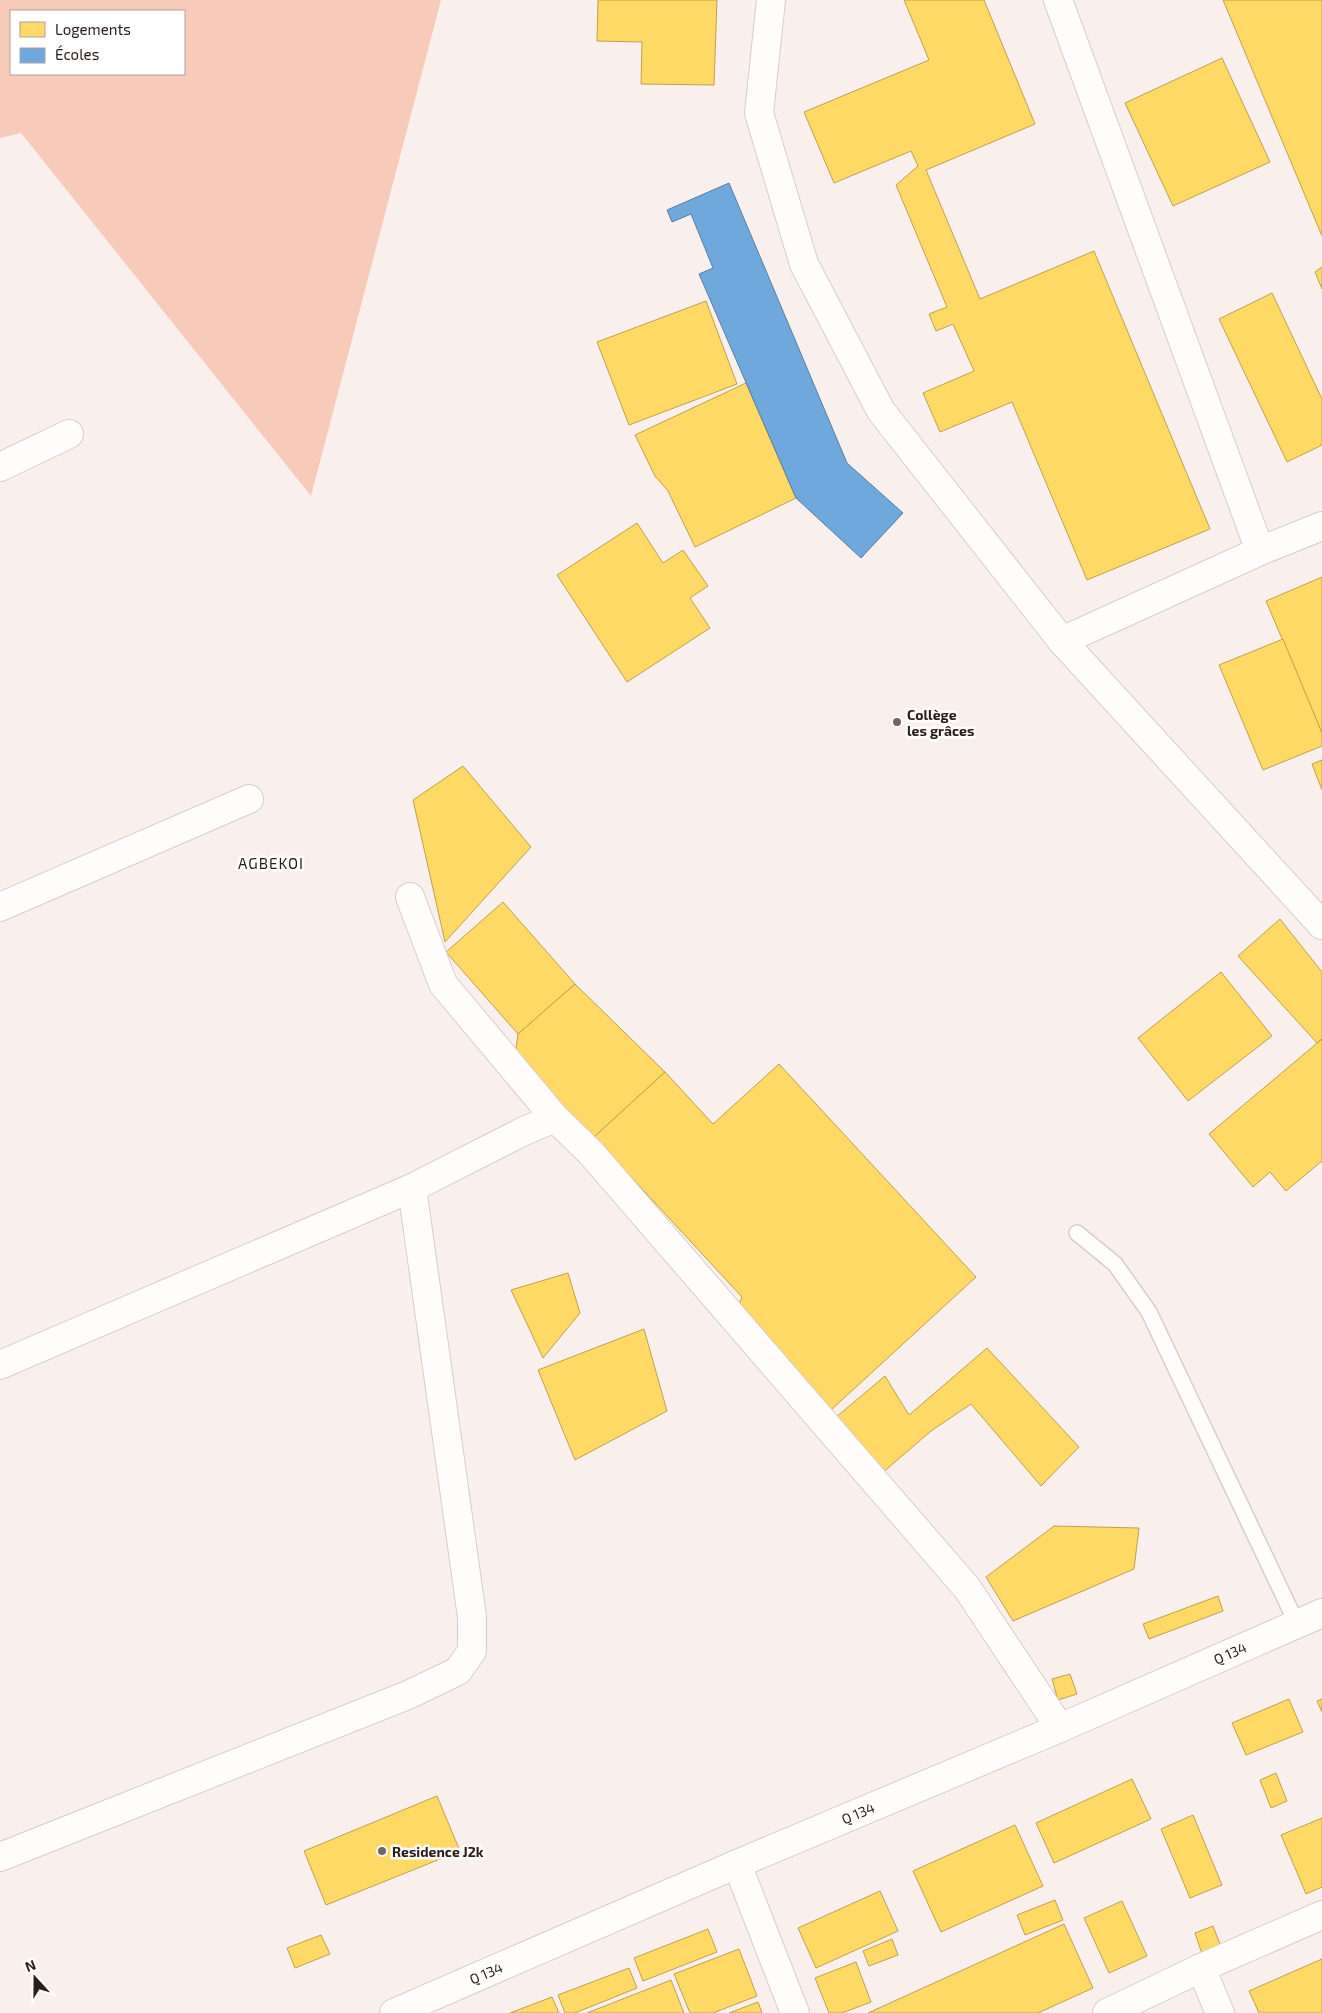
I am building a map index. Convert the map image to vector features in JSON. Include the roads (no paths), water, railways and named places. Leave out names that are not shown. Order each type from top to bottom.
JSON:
[{"type":"street","points":[[771,0],[759,113],[804,264],[881,411],[1062,641],[1322,925]]},
{"type":"street","points":[[1058,0],[1260,551]]},
{"type":"street","points":[[0,467],[70,434]]},
{"type":"street","points":[[1062,641],[1260,551],[1322,526]]},
{"type":"street","points":[[0,907],[250,799]]},
{"type":"street","points":[[410,897],[443,984],[555,1118],[591,1152],[967,1588],[1060,1728]]},
{"type":"street","points":[[0,1365],[412,1188],[524,1131],[555,1118]]},
{"type":"street","points":[[0,1856],[408,1696],[458,1671],[472,1651],[472,1617],[412,1188]]},
{"type":"street","name":"Q 134","points":[[394,2013],[737,1864],[1060,1728],[1322,1613]]},
{"type":"street","points":[[737,1864],[795,2013]]},
{"type":"street","points":[[1107,2013],[1201,1968],[1322,1915]]},
{"type":"street","points":[[1201,1968],[1220,2013]]},
{"type":"lane","points":[[1077,1233],[1115,1264],[1149,1312],[1297,1624]]},
{"type":"place","name":"Collège les grâces","points":[[897,722]]},
{"type":"place","name":"Residence J2k","points":[[382,1851]]},
{"type":"district","name":"AGBEKOI","points":[[271,863]]}]
